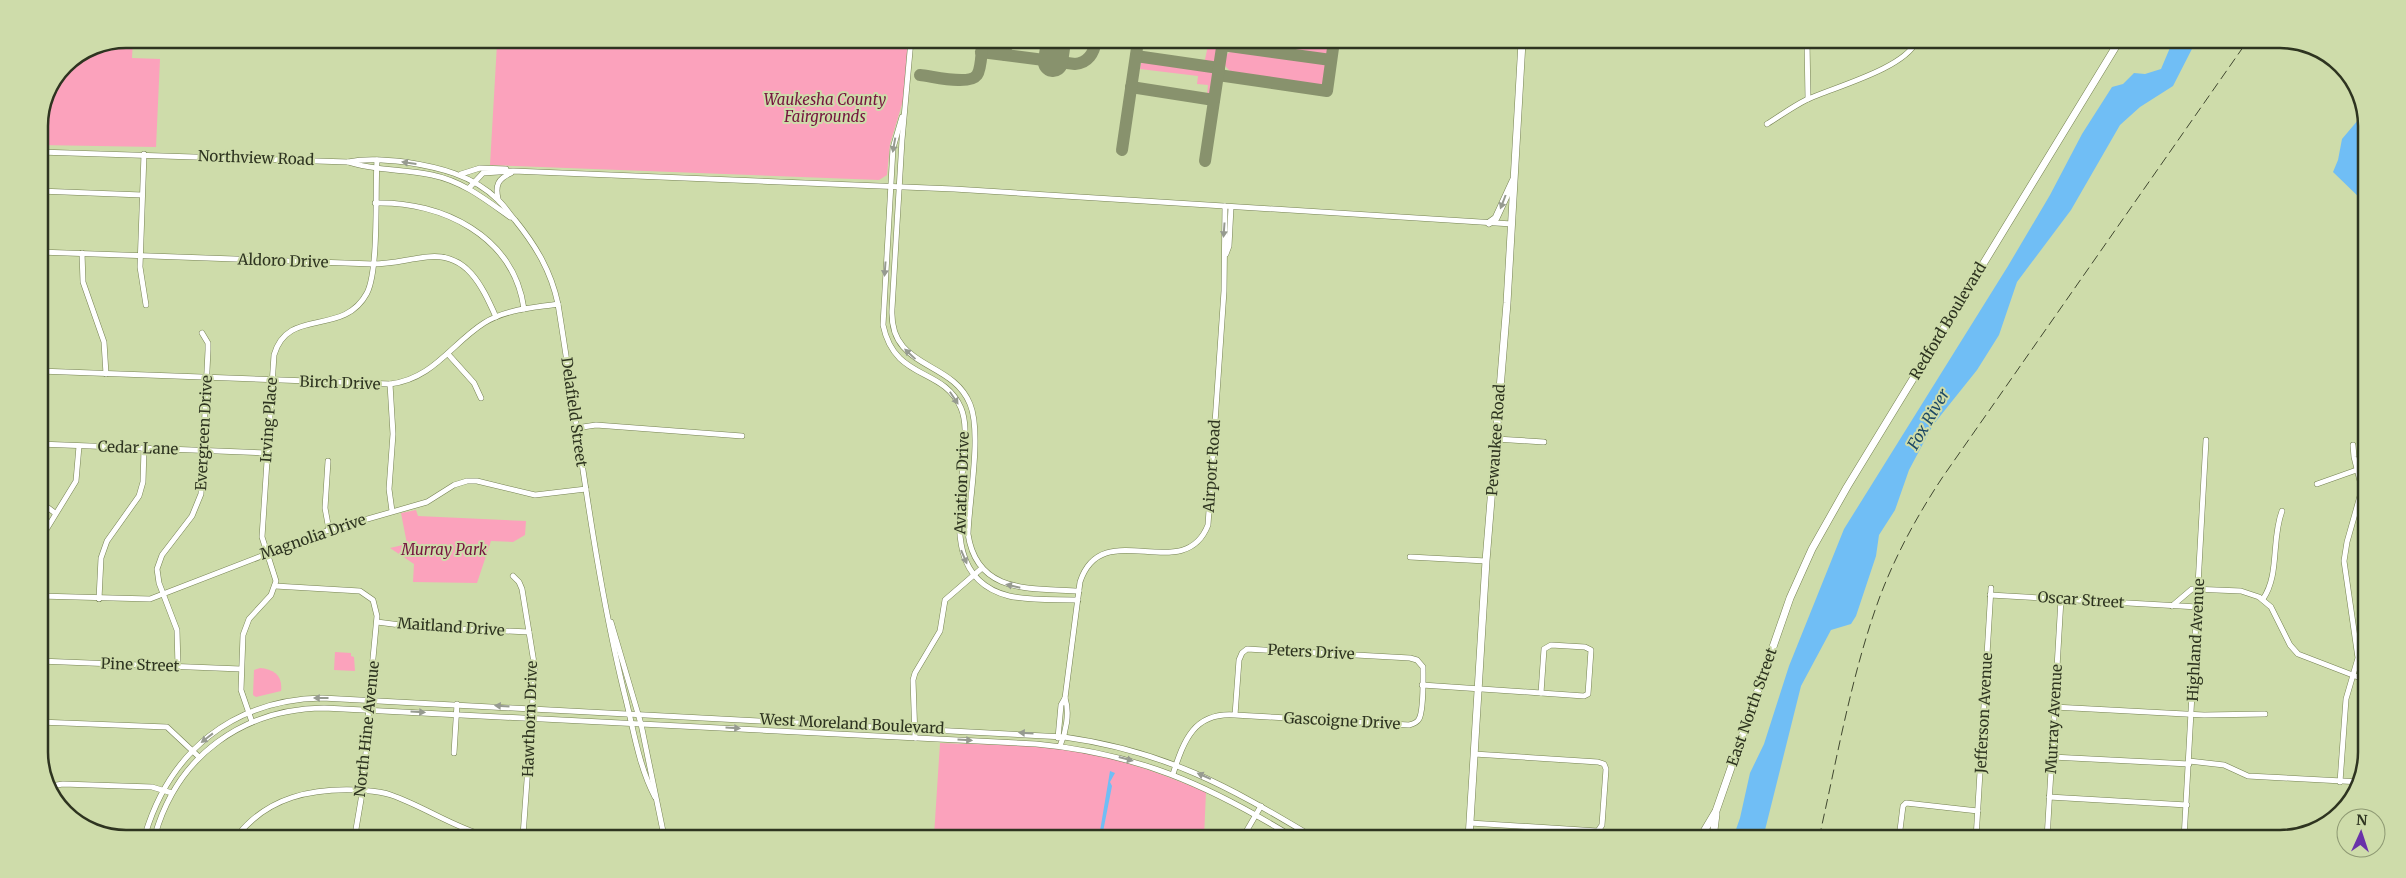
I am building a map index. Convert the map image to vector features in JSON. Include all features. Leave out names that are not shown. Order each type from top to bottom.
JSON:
[{"type":"main road","name":"Pewaukee Road","points":[[1470,830],[1477,689],[1512,224],[1522,48]]},
{"type":"main road","name":"Redford Boulevard","points":[[1788,604],[1812,549],[1843,494],[2115,48]]},
{"type":"main road","points":[[1489,223],[1496,218],[1514,178]]},
{"type":"main road","name":"East North Street","points":[[1705,830],[1716,811],[1788,604]]},
{"type":"main road","name":"East North Street","points":[[1714,830],[1716,811]]},
{"type":"street","name":"Aviation Drive","points":[[910,48],[892,315],[898,339],[911,356],[946,375],[962,391],[970,405],[974,422],[968,534],[972,551],[982,568],[1003,584],[1029,588],[1079,591]]},
{"type":"street","points":[[1807,48],[1808,100]]},
{"type":"street","points":[[1766,124],[1808,100],[1894,63],[1910,52],[1912,48]]},
{"type":"street","name":"Aviation Drive","points":[[906,106],[894,142],[882,316],[885,333],[891,348],[908,366],[940,383],[953,394],[961,409],[965,430],[960,544],[965,559],[973,573],[994,590],[1011,596],[1078,600]]},
{"type":"street","name":"Northview Road","points":[[48,152],[348,162],[360,166],[433,175],[469,188]]},
{"type":"street","points":[[144,154],[140,255],[141,280],[146,305]]},
{"type":"street","name":"Delafield Street","points":[[348,162],[360,159],[416,164],[456,174],[473,182],[498,200],[532,242],[545,264],[558,304],[576,428],[608,615],[641,724],[663,830]]},
{"type":"street","name":"Irving Place","points":[[275,586],[275,576],[262,537],[274,355],[282,337],[299,326],[336,320],[352,310],[368,291],[373,264],[377,160]]},
{"type":"street","points":[[456,174],[466,174],[479,168],[486,168],[513,171],[900,186],[1512,224]]},
{"type":"street","points":[[469,188],[477,173],[486,168]]},
{"type":"street","points":[[473,182],[483,173],[513,171]]},
{"type":"street","points":[[498,200],[498,182],[502,177],[513,171]]},
{"type":"street","name":"Delafield Street","points":[[469,188],[514,220]]},
{"type":"street","points":[[48,191],[142,195]]},
{"type":"street","points":[[375,202],[421,206],[445,213],[468,225],[491,245],[504,262],[518,288],[524,309]]},
{"type":"street","name":"Airport Road","points":[[1060,746],[1064,737],[1068,706],[1066,698],[1079,591],[1085,569],[1102,554],[1118,550],[1179,552],[1196,543],[1205,531],[1209,518],[1226,254],[1223,245],[1225,206]]},
{"type":"street","name":"Airport Road","points":[[1226,254],[1230,246],[1232,206]]},
{"type":"street","points":[[887,238],[897,238]]},
{"type":"street","name":"Aldoro Drive","points":[[48,252],[373,264],[402,262],[436,256],[458,262],[477,277],[496,316]]},
{"type":"street","points":[[82,253],[84,282],[104,342],[106,374]]},
{"type":"street","name":"Birch Drive","points":[[48,371],[390,384],[421,375],[474,331],[496,316],[524,309],[558,304]]},
{"type":"street","name":"Evergreen Drive","points":[[178,667],[177,630],[157,579],[157,566],[162,555],[189,521],[199,503],[202,488],[208,346],[202,333]]},
{"type":"street","points":[[891,348],[898,339]]},
{"type":"street","points":[[448,354],[474,383],[481,398]]},
{"type":"street","points":[[940,383],[946,375]]},
{"type":"street","points":[[390,384],[393,434],[389,489],[392,511]]},
{"type":"street","points":[[576,428],[605,425],[742,436]]},
{"type":"street","points":[[1496,439],[1544,442]]},
{"type":"street","name":"Highland Avenue","points":[[2185,830],[2206,440]]},
{"type":"street","name":"Cedar Lane","points":[[48,444],[267,453]]},
{"type":"street","points":[[2353,445],[2358,472]]},
{"type":"street","points":[[48,529],[55,513],[77,477],[79,446]]},
{"type":"street","points":[[99,598],[101,558],[107,541],[139,496],[143,482],[144,448]]},
{"type":"street","points":[[964,453],[973,453]]},
{"type":"street","points":[[328,461],[325,516],[329,530]]},
{"type":"street","points":[[2316,484],[2357,469]]},
{"type":"street","points":[[962,479],[972,480]]},
{"type":"street","name":"Magnolia Drive","points":[[48,596],[140,600],[163,594],[329,530],[427,502],[454,485],[467,481],[477,480],[535,495],[586,489]]},
{"type":"street","points":[[2340,782],[2346,700],[2354,676],[2358,652],[2344,561],[2347,542],[2358,506]]},
{"type":"street","points":[[48,508],[55,513]]},
{"type":"street","points":[[2262,599],[2272,578],[2276,531],[2282,511]]},
{"type":"street","points":[[1410,557],[1486,561]]},
{"type":"street","points":[[915,738],[916,728],[912,680],[940,631],[945,600],[973,573],[982,568]]},
{"type":"street","name":"Hawthorn Drive","points":[[513,576],[519,582],[522,589],[535,669],[523,830]]},
{"type":"street","points":[[252,722],[241,690],[240,669],[243,635],[246,624],[252,614],[268,600],[275,586]]},
{"type":"street","name":"Maitland Drive","points":[[275,586],[363,592],[370,596],[376,606],[377,622],[416,627],[529,632]]},
{"type":"street","points":[[1029,588],[1029,598]]},
{"type":"street","name":"Jefferson Avenue","points":[[1977,830],[1991,588]]},
{"type":"street","points":[[2172,606],[2188,591],[2199,588],[2245,592],[2262,599],[2274,612],[2290,644],[2298,654],[2358,678]]},
{"type":"street","name":"Oscar Street","points":[[1990,595],[2198,607]]},
{"type":"street","name":"Murray Avenue","points":[[2047,830],[2061,599]]},
{"type":"street","name":"North Hine Avenue","points":[[356,830],[363,790],[377,622]]},
{"type":"street","name":"Delafield Street","points":[[616,645],[638,749],[655,797]]},
{"type":"street","points":[[1422,685],[1584,696],[1588,694],[1591,650],[1584,647],[1547,646],[1544,652],[1541,693]]},
{"type":"street","name":"Peters Drive","points":[[1235,715],[1239,660],[1242,653],[1248,649],[1413,658],[1422,667],[1422,685]]},
{"type":"street","name":"Pine Street","points":[[48,661],[240,669]]},
{"type":"street","name":"Gascoigne Drive","points":[[1173,774],[1187,737],[1197,726],[1217,716],[1235,715],[1409,725],[1415,723],[1420,716],[1422,685]]},
{"type":"street","points":[[624,690],[631,688]]},
{"type":"street","name":"Airport Road","points":[[1060,746],[1057,736],[1061,705],[1066,698]]},
{"type":"street","name":"West Moreland Boulevard","points":[[146,830],[162,789],[192,750],[218,729],[248,712],[298,699],[389,700],[1057,736],[1099,742],[1132,750],[1176,765],[1228,788],[1301,830]]},
{"type":"street","points":[[388,710],[389,700]]},
{"type":"street","points":[[454,753],[457,704]]},
{"type":"street","points":[[2054,706],[2192,714],[2265,714]]},
{"type":"street","name":"West Moreland Boulevard","points":[[157,830],[172,793],[199,758],[221,739],[252,722],[274,714],[300,709],[388,710],[1060,746],[1096,752],[1173,774],[1224,797],[1282,830]]},
{"type":"street","points":[[568,720],[569,710]]},
{"type":"street","points":[[601,711],[601,721]]},
{"type":"street","points":[[678,716],[678,726]]},
{"type":"street","points":[[702,727],[703,717]]},
{"type":"street","points":[[758,719],[758,729]]},
{"type":"street","points":[[48,722],[167,727],[199,758]]},
{"type":"street","points":[[812,722],[812,732]]},
{"type":"street","points":[[859,725],[859,735]]},
{"type":"street","points":[[1007,742],[1008,732]]},
{"type":"street","points":[[1096,752],[1099,742]]},
{"type":"street","points":[[638,749],[646,746]]},
{"type":"street","points":[[1474,754],[1604,764],[1606,769],[1602,825],[1600,830]]},
{"type":"street","points":[[2052,757],[2224,765],[2248,776],[2352,782]]},
{"type":"street","points":[[644,770],[651,768]]},
{"type":"street","points":[[54,785],[162,789],[172,793]]},
{"type":"street","points":[[1224,797],[1228,788]]},
{"type":"street","points":[[243,830],[262,812],[291,797],[318,790],[363,790],[395,796],[472,830]]},
{"type":"street","points":[[2049,798],[2186,805]]},
{"type":"street","points":[[1900,830],[1904,804],[1907,803],[1978,811]]},
{"type":"street","points":[[1247,830],[1261,806]]},
{"type":"street","points":[[1470,823],[1565,830]]},
{"type":"green space","points":[[133,48],[132,58],[160,59],[156,147],[48,145],[49,111],[53,96],[70,70],[96,53],[111,49]]},
{"type":"green space","name":"Waukesha County Fairgrounds","points":[[497,48],[907,48],[903,101],[890,144],[887,175],[879,180],[490,165]]},
{"type":"green space","points":[[1207,48],[1219,48],[1216,65],[1204,64]]},
{"type":"green space","points":[[1264,48],[1330,48],[1330,54],[1325,57]]},
{"type":"green space","points":[[1237,50],[1325,62],[1328,67],[1325,83],[1320,86],[1233,74],[1226,67],[1225,58],[1228,53]]},
{"type":"green space","points":[[1142,59],[1216,71],[1212,95],[1207,96],[1208,85],[1197,84],[1198,76],[1140,69]]},
{"type":"green space","name":"Murray Park","points":[[416,510],[418,516],[526,521],[525,535],[513,542],[491,541],[477,583],[413,582],[414,564],[390,548],[407,544],[401,513]]},
{"type":"green space","points":[[335,652],[351,653],[351,656],[354,657],[355,671],[334,670]]},
{"type":"green space","points":[[260,668],[269,670],[279,677],[281,691],[256,697],[253,695],[254,670]]},
{"type":"green space","points":[[940,743],[1019,746],[1078,751],[1125,762],[1206,792],[1204,830],[934,830]]},
{"type":"water","name":"Fox River","points":[[2170,48],[2192,48],[2173,86],[2140,107],[2120,125],[2071,210],[2017,282],[1999,335],[1977,370],[1933,425],[1909,470],[1895,510],[1879,535],[1876,556],[1856,616],[1851,624],[1831,630],[1801,686],[1765,830],[1736,830],[1750,773],[1764,744],[1789,666],[1844,529],[2008,266],[2050,195],[2082,134],[2112,87],[2123,84],[2134,73],[2145,74],[2161,69]]},
{"type":"water","points":[[2358,120],[2358,196],[2333,172],[2338,160],[2342,139]]},
{"type":"water","points":[[1110,771],[1115,773],[1110,782],[1112,786],[1103,830],[1100,830]]},
{"type":"taxiway","points":[[920,75],[959,80],[973,78],[977,75],[980,68],[982,48]]},
{"type":"taxiway","points":[[1006,48],[1005,55],[1075,64],[1083,62],[1090,57],[1094,48]]},
{"type":"taxiway","points":[[1122,150],[1137,48]]},
{"type":"taxiway","points":[[1205,161],[1222,48]]},
{"type":"taxiway","points":[[1244,48],[1331,60]]},
{"type":"taxiway","points":[[1218,75],[1327,91],[1333,48]]},
{"type":"taxiway","points":[[981,52],[1005,55]]},
{"type":"taxiway","points":[[1136,56],[1219,68]]},
{"type":"taxiway","points":[[1131,87],[1214,100]]},
{"type":"runway","points":[[1053,62],[1055,48]]},
{"type":"railway","points":[[1821,830],[1860,658],[1879,599],[1907,537],[1942,478],[2243,48]]}]
